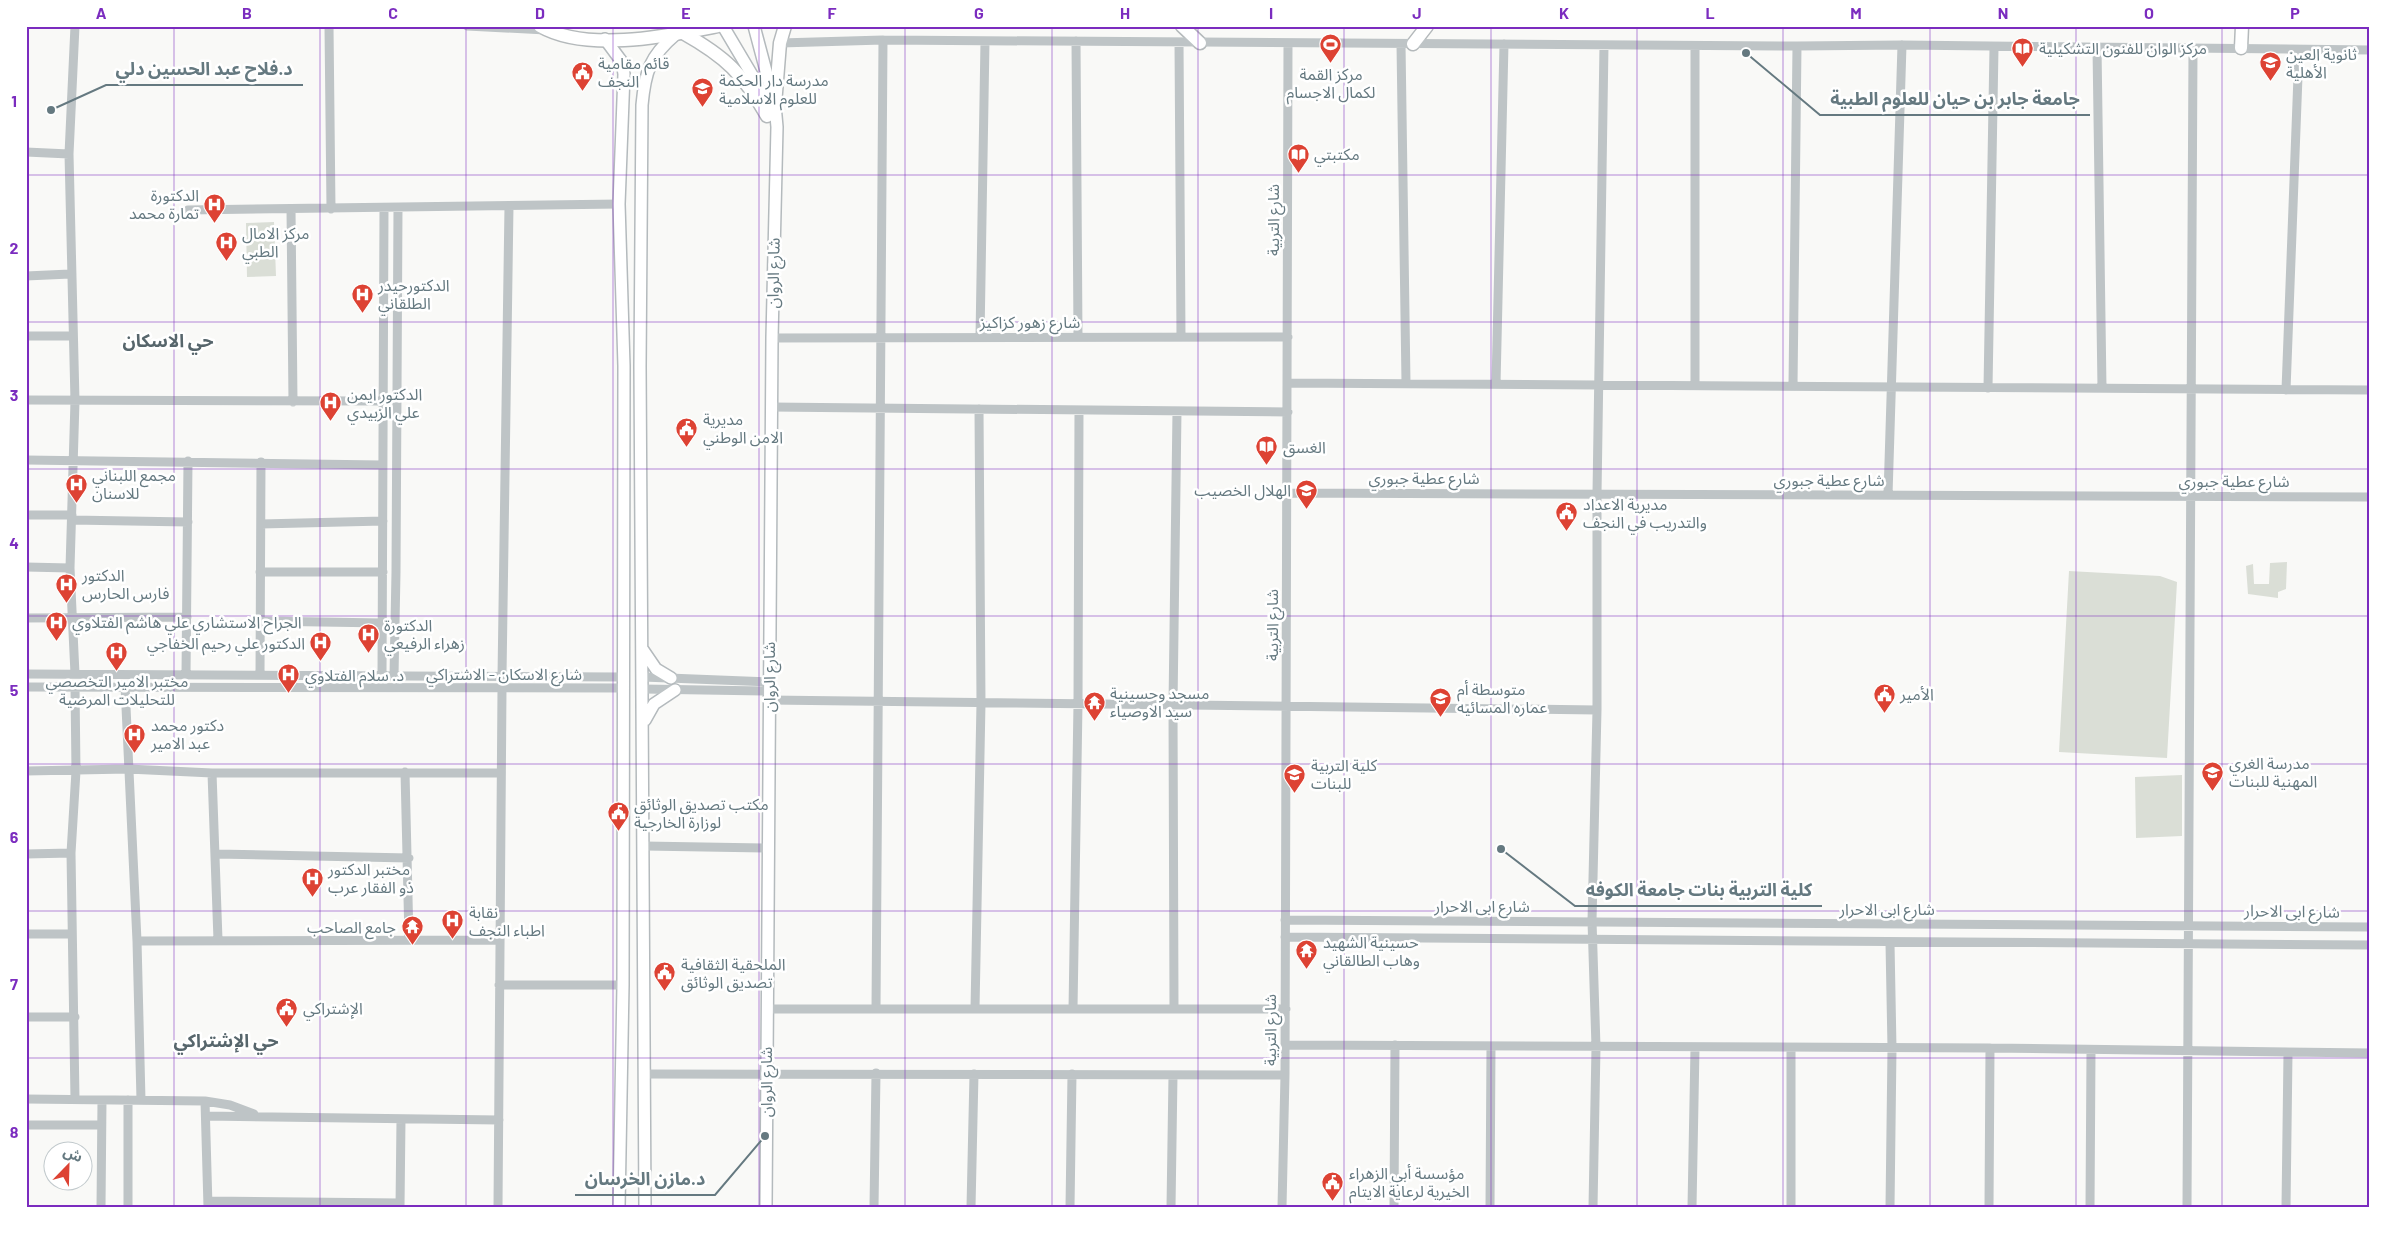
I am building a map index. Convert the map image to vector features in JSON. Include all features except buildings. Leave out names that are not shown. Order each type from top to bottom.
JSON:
[{"type":"highway","points":[[543,28],[575,37],[605,39],[679,34],[718,26]]},
{"type":"highway","points":[[775,105],[780,43],[785,26]]},
{"type":"highway","points":[[1182,26],[1200,43]]},
{"type":"highway","points":[[1407,44],[1427,26]]},
{"type":"highway","points":[[2241,48],[2242,26]]},
{"type":"highway","points":[[679,34],[726,60],[753,92],[768,116]]},
{"type":"main road","name":"شارع الروان","points":[[723,26],[758,85],[768,116],[775,148]]},
{"type":"main road","name":"شارع الروان","points":[[754,26],[775,105],[771,407],[766,1207]]},
{"type":"main road","points":[[645,1207],[644,727],[640,366],[643,89],[651,60],[656,52],[679,34]]},
{"type":"main road","points":[[605,39],[622,62],[624,74],[619,204],[624,366],[623,985],[618,1207]]},
{"type":"main road","points":[[624,366],[632,363],[640,366]]},
{"type":"main road","points":[[642,646],[656,669],[673,684],[654,704],[644,727]]},
{"type":"main road","points":[[623,778],[644,778]]},
{"type":"street","points":[[75,26],[69,154],[70,274],[75,400],[70,568],[75,674]]},
{"type":"street","points":[[329,26],[331,209]]},
{"type":"street","points":[[466,26],[543,28]]},
{"type":"street","points":[[780,43],[883,40],[1695,46],[1902,45],[1994,48],[2370,50]]},
{"type":"street","points":[[876,1009],[883,40]]},
{"type":"street","points":[[980,337],[984,41]]},
{"type":"street","points":[[1076,41],[1078,337]]},
{"type":"street","points":[[1179,42],[1181,337]]},
{"type":"street","name":"شارع التربية","points":[[1282,1207],[1286,1045],[1288,43]]},
{"type":"street","points":[[1406,384],[1407,44]]},
{"type":"street","points":[[1496,384],[1504,44]]},
{"type":"street","points":[[1592,1207],[1596,1047],[1592,921],[1597,710],[1597,494],[1604,45]]},
{"type":"street","points":[[1888,495],[1902,45]]},
{"type":"street","points":[[1695,46],[1695,385]]},
{"type":"street","points":[[1793,386],[1797,46]]},
{"type":"street","points":[[1988,388],[1994,48]]},
{"type":"street","points":[[2097,48],[2102,388]]},
{"type":"street","points":[[2187,1207],[2193,49]]},
{"type":"street","points":[[2286,390],[2299,50]]},
{"type":"street","points":[[26,152],[69,154]]},
{"type":"street","points":[[188,210],[384,209],[619,204]]},
{"type":"street","points":[[502,676],[509,206]]},
{"type":"street","points":[[394,676],[398,208]]},
{"type":"street","points":[[292,209],[293,402]]},
{"type":"street","points":[[382,676],[384,209]]},
{"type":"street","points":[[26,276],[70,274]]},
{"type":"street","points":[[26,336],[73,336]]},
{"type":"street","name":"شارع زهور كزاكيز","points":[[772,338],[881,336],[1288,337]]},
{"type":"street","points":[[1288,383],[2370,390]]},
{"type":"street","points":[[26,400],[383,402]]},
{"type":"street","points":[[771,407],[1288,412]]},
{"type":"street","points":[[975,1009],[981,703],[980,409]]},
{"type":"street","points":[[1073,1009],[1078,704],[1079,410]]},
{"type":"street","points":[[1174,1009],[1173,705],[1177,411]]},
{"type":"street","points":[[26,460],[74,459],[382,465]]},
{"type":"street","points":[[186,675],[188,461]]},
{"type":"street","points":[[260,675],[261,462]]},
{"type":"street","name":"شارع عطية جبوري","points":[[1287,493],[2370,497]]},
{"type":"street","points":[[26,515],[188,522]]},
{"type":"street","points":[[260,524],[383,521]]},
{"type":"street","points":[[26,567],[70,568]]},
{"type":"street","points":[[260,572],[383,572]]},
{"type":"street","points":[[26,618],[187,617]]},
{"type":"street","points":[[260,621],[383,623]]},
{"type":"street","name":"شارع الاسكان - الاشتراكي","points":[[26,674],[440,675],[502,676],[622,683]]},
{"type":"street","points":[[146,675],[153,680],[147,687]]},
{"type":"street","points":[[440,675],[441,689]]},
{"type":"street","name":"شارع الاسكان - الاشتراكي","points":[[26,687],[502,689],[622,683]]},
{"type":"street","points":[[643,683],[769,691],[878,702],[1597,710]]},
{"type":"street","points":[[125,686],[137,941],[141,1100]]},
{"type":"street","points":[[75,687],[76,771],[71,853],[75,1100]]},
{"type":"street","points":[[498,1207],[502,689]]},
{"type":"street","points":[[26,771],[128,770],[212,773],[501,772]]},
{"type":"street","points":[[405,772],[409,858],[409,939]]},
{"type":"street","points":[[212,773],[218,940]]},
{"type":"street","points":[[644,846],[768,848]]},
{"type":"street","points":[[26,854],[71,853]]},
{"type":"street","points":[[216,854],[409,858]]},
{"type":"street","name":"شارع ابی الاحرار","points":[[1285,920],[2370,927]]},
{"type":"street","points":[[26,934],[72,934]]},
{"type":"street","name":"شارع ابی الاحرار","points":[[1285,937],[1890,943],[2188,942],[2370,945]]},
{"type":"street","points":[[137,941],[499,940]]},
{"type":"street","points":[[1890,943],[1892,1048],[1890,1207]]},
{"type":"street","points":[[499,985],[623,985]]},
{"type":"street","points":[[767,1009],[1286,1009]]},
{"type":"street","points":[[26,1017],[75,1017]]},
{"type":"street","points":[[1286,1045],[1990,1048],[2370,1054]]},
{"type":"street","points":[[1394,1207],[1395,1045]]},
{"type":"street","points":[[1490,1207],[1491,1046]]},
{"type":"street","points":[[1692,1207],[1695,1048]]},
{"type":"street","points":[[1791,1048],[1791,1207]]},
{"type":"street","points":[[1989,1207],[1990,1048]]},
{"type":"street","points":[[2090,1051],[2090,1207]]},
{"type":"street","points":[[2286,1207],[2288,1053]]},
{"type":"street","points":[[874,1207],[876,1073]]},
{"type":"street","points":[[646,1074],[1285,1075]]},
{"type":"street","points":[[971,1207],[974,1074]]},
{"type":"street","points":[[1070,1207],[1072,1074]]},
{"type":"street","points":[[1171,1207],[1173,1075]]},
{"type":"street","points":[[26,1099],[205,1101],[230,1105],[262,1117]]},
{"type":"street","points":[[101,1207],[102,1100]]},
{"type":"street","points":[[128,1100],[128,1207]]},
{"type":"street","points":[[205,1101],[208,1204],[400,1205],[401,1119]]},
{"type":"street","points":[[206,1116],[499,1120]]},
{"type":"street","points":[[26,1125],[102,1125]]},
{"type":"shaded area","points":[[274,222],[276,276],[247,277],[246,223]]},
{"type":"shaded area","points":[[2287,562],[2286,589],[2278,592],[2278,598],[2248,594],[2246,566],[2253,564],[2254,584],[2269,584],[2270,563]]},
{"type":"shaded area","points":[[2069,571],[2160,576],[2177,582],[2167,758],[2059,752]]},
{"type":"shaded area","points":[[2182,775],[2182,836],[2136,838],[2135,777]]},
{"type":"place","name":"جامعة جابر بن حيان للعلوم الطبية","points":[[1746,53]]},
{"type":"place","name":"مركز القمة لكمال الاجسام","points":[[1331,64]]},
{"type":"place","name":"مركز الوان للفنون التشكيلية","points":[[2023,67]]},
{"type":"place","name":"ثانوية العين الأهلية","points":[[2270,82]]},
{"type":"place","name":"قائم مقامية النجف","points":[[582,91]]},
{"type":"place","name":"مدرسة دار الحكمة للعلوم الاسلامية","points":[[703,108]]},
{"type":"place","name":"د.فلاح عبد الحسين دلي","points":[[51,110]]},
{"type":"place","name":"مكتبتي","points":[[1298,173]]},
{"type":"place","name":"الدكتورة تمارة محمد","points":[[215,223]]},
{"type":"place","name":"مركز الامال الطبي","points":[[226,261]]},
{"type":"place","name":"الدكتورحيدر الطلقاني","points":[[362,313]]},
{"type":"place","name":"الدكتور ايمن علي الزبيدي","points":[[331,422]]},
{"type":"place","name":"مديرية الامن الوطني","points":[[687,447]]},
{"type":"place","name":"الغسق","points":[[1267,466]]},
{"type":"place","name":"مجمع اللبناني للاسنان","points":[[76,503]]},
{"type":"place","name":"الهلال الخصيب","points":[[1307,509]]},
{"type":"place","name":"مديرية الاعداد والتدريب في النجف","points":[[1567,532]]},
{"type":"place","name":"الدكتور فارس الحارس","points":[[66,603]]},
{"type":"place","name":"الجراح الاستشاري علي هاشم الفتلاوي","points":[[56,641]]},
{"type":"place","name":"الدكتورة زهراء الرفيعي","points":[[368,653]]},
{"type":"place","name":"الدكتور علي رحيم الخفاجي","points":[[321,662]]},
{"type":"place","name":"مختبر الامير التخصصي للتحليلات المرضية","points":[[117,671]]},
{"type":"place","name":"د. سلام الفتلاوي","points":[[289,694]]},
{"type":"place","name":"الأمير","points":[[1884,713]]},
{"type":"place","name":"متوسطة أم عماره المسائيه","points":[[1441,717]]},
{"type":"place","name":"مسجد وحسينية سيد الاوصياء","points":[[1094,721]]},
{"type":"place","name":"دكتور محمد عبد الامير","points":[[135,753]]},
{"type":"place","name":"مدرسة الغري المهنية للبنات","points":[[2213,791]]},
{"type":"place","name":"كلية التربية للبنات","points":[[1295,793]]},
{"type":"place","name":"مكتب تصديق الوثائق لوزارة الخارجية","points":[[618,832]]},
{"type":"place","name":"كلية التربية بنات جامعة الكوفه","points":[[1501,849]]},
{"type":"place","name":"مختبر الدكتور ذو الفقار عرب","points":[[312,897]]},
{"type":"place","name":"نقابة اطباء النجف","points":[[453,940]]},
{"type":"place","name":"جامع الصاحب","points":[[412,946]]},
{"type":"place","name":"حسينية الشهيد وهاب الطالقاني","points":[[1307,970]]},
{"type":"place","name":"الملحقية الثقافية تصديق الوثائق","points":[[665,992]]},
{"type":"place","name":"الإشتراكي","points":[[287,1027]]},
{"type":"place","name":"د.مازن الخرسان","points":[[765,1136]]},
{"type":"place","name":"مؤسسة أبي الزهراء الخيرية لرعاية الايتام","points":[[1333,1201]]},
{"type":"district","name":"حي الاسكان","points":[[168,341]]},
{"type":"district","name":"حي الإشتراكي","points":[[226,1041]]}]
